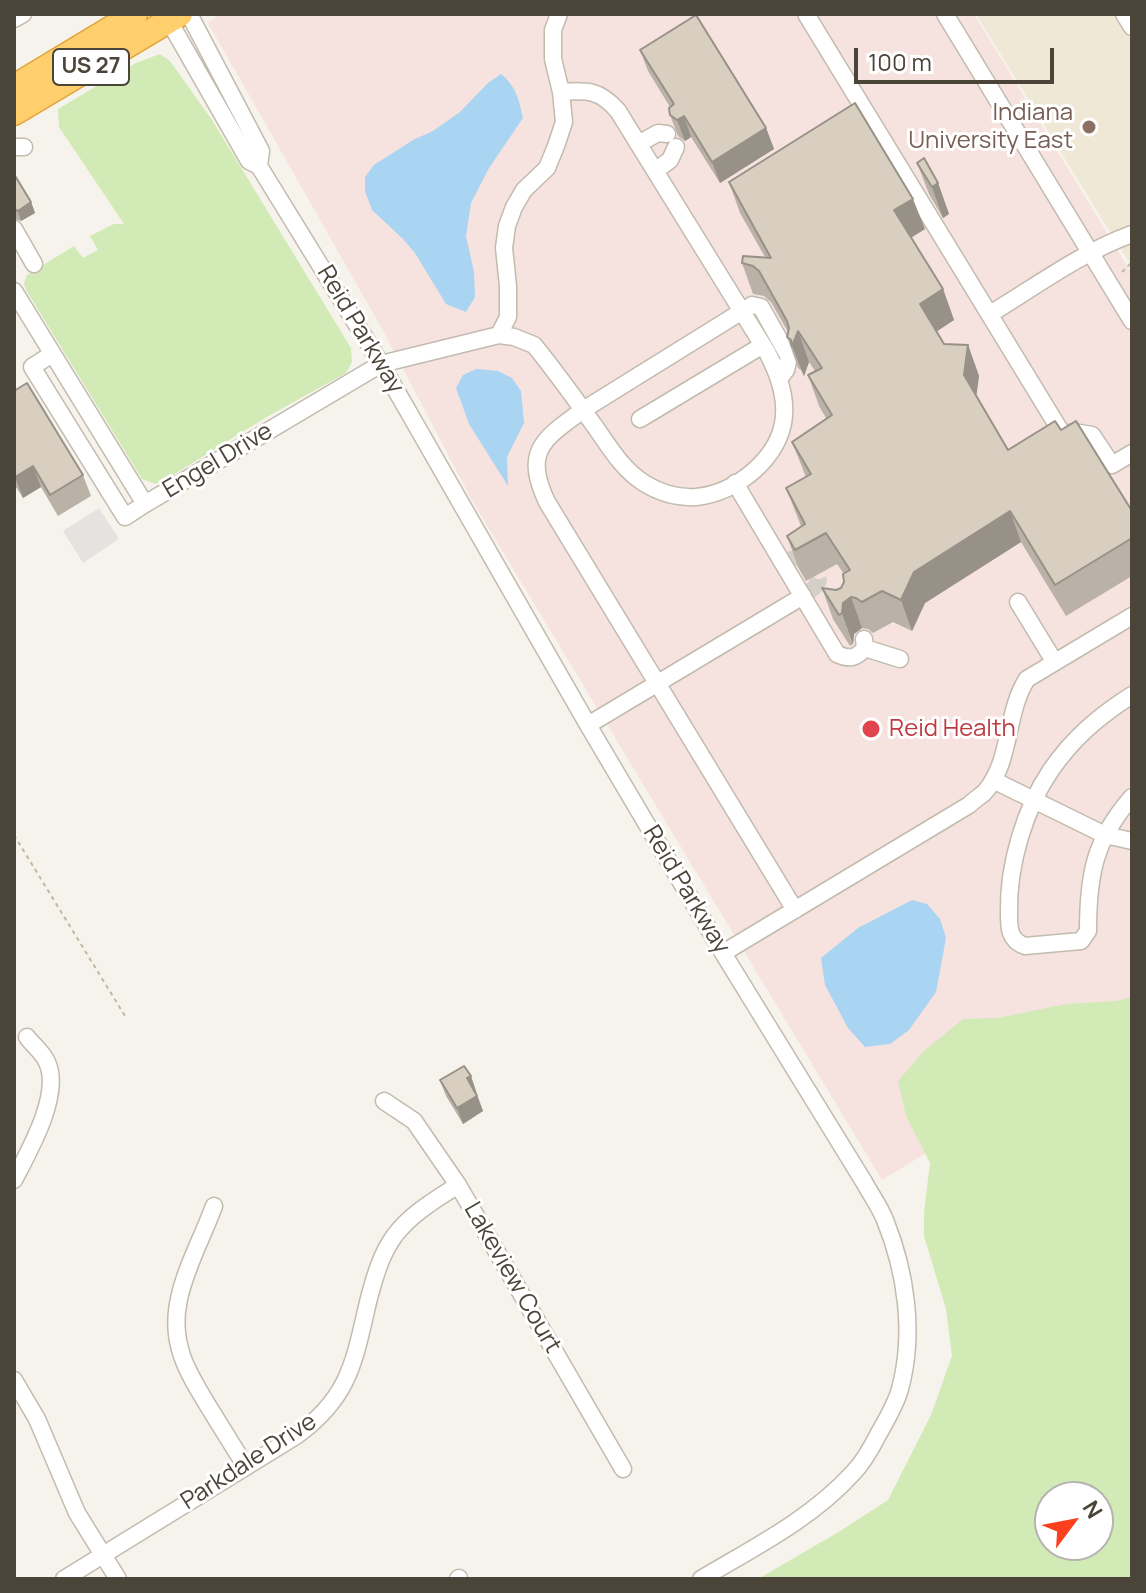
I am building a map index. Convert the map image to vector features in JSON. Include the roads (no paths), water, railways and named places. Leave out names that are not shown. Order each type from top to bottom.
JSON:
[{"type":"highway","name":"US 27","points":[[14,87],[135,14]]},
{"type":"highway","name":"US 27","points":[[14,113],[176,16]]},
{"type":"street","points":[[14,19],[23,14]]},
{"type":"street","points":[[559,14],[553,30],[553,59],[564,122],[547,168],[524,190],[507,226],[504,248],[508,317],[499,335],[534,345],[621,463],[641,482],[665,494],[696,497],[718,491],[752,472],[779,439],[785,414],[780,378],[743,312],[618,111],[606,97],[578,91],[561,92]]},
{"type":"street","points":[[806,14],[1063,435],[1074,432],[1092,435],[1112,465],[1132,453]]},
{"type":"street","points":[[945,14],[1132,321]]},
{"type":"street","points":[[1124,14],[1132,27]]},
{"type":"street","name":"Reid Parkway","points":[[176,16],[249,161],[259,166],[381,364],[588,725],[864,1182],[884,1217],[897,1254],[904,1286],[907,1326],[900,1389],[872,1447],[854,1473],[828,1497],[792,1524],[701,1579]]},
{"type":"street","points":[[638,144],[658,133],[672,140],[670,160],[655,171]]},
{"type":"street","points":[[14,229],[34,264]]},
{"type":"street","points":[[990,314],[1091,253],[1132,234]]},
{"type":"street","name":"Engel Drive","points":[[14,291],[145,504],[381,364],[499,335]]},
{"type":"street","points":[[780,378],[789,357],[761,307],[752,305],[583,410],[544,440],[536,471],[547,502],[795,910]]},
{"type":"street","points":[[640,419],[763,345]]},
{"type":"street","points":[[52,354],[32,367],[125,517],[145,504]]},
{"type":"street","points":[[735,483],[837,654],[847,659],[857,656],[865,643],[900,659]]},
{"type":"street","points":[[1018,602],[1054,661]]},
{"type":"street","points":[[588,725],[807,603],[828,605]]},
{"type":"street","points":[[723,953],[983,794],[1001,763],[1014,705],[1027,679],[1132,616]]},
{"type":"street","points":[[1132,695],[1103,714],[1074,741],[1050,772],[1035,800],[1018,843],[1008,889],[1009,929],[1017,943],[1025,946],[1081,941],[1085,937],[1094,862],[1105,835],[1132,797]]},
{"type":"street","points":[[993,780],[1105,835],[1132,841]]},
{"type":"street","points":[[14,1180],[50,1096],[47,1062],[27,1037]]},
{"type":"street","name":"Lakeview Court","points":[[384,1101],[414,1121],[458,1185],[623,1469]]},
{"type":"street","name":"Parkdale Drive","points":[[64,1579],[314,1423],[337,1398],[354,1361],[384,1253],[407,1221],[458,1185]]},
{"type":"street","points":[[214,1206],[179,1296],[176,1333],[185,1368],[246,1467]]},
{"type":"street","points":[[14,1380],[37,1419],[77,1513],[118,1579]]},
{"type":"water","points":[[501,74],[513,88],[523,118],[489,168],[471,203],[466,236],[474,272],[475,297],[466,312],[446,304],[415,253],[372,210],[365,191],[365,177],[374,165],[460,112]]},
{"type":"water","points":[[476,369],[498,371],[512,378],[521,391],[524,423],[507,457],[508,486],[469,424],[456,388],[463,375]]},
{"type":"water","points":[[912,900],[927,904],[940,919],[946,938],[936,992],[909,1030],[890,1044],[865,1047],[848,1028],[825,985],[821,958],[858,928]]},
{"type":"tunnel","points":[[783,562],[802,558],[813,567],[819,580],[803,596]]},
{"type":"place","name":"Indiana University East","points":[[1089,127]]},
{"type":"place","name":"Reid Health","points":[[871,729]]}]
